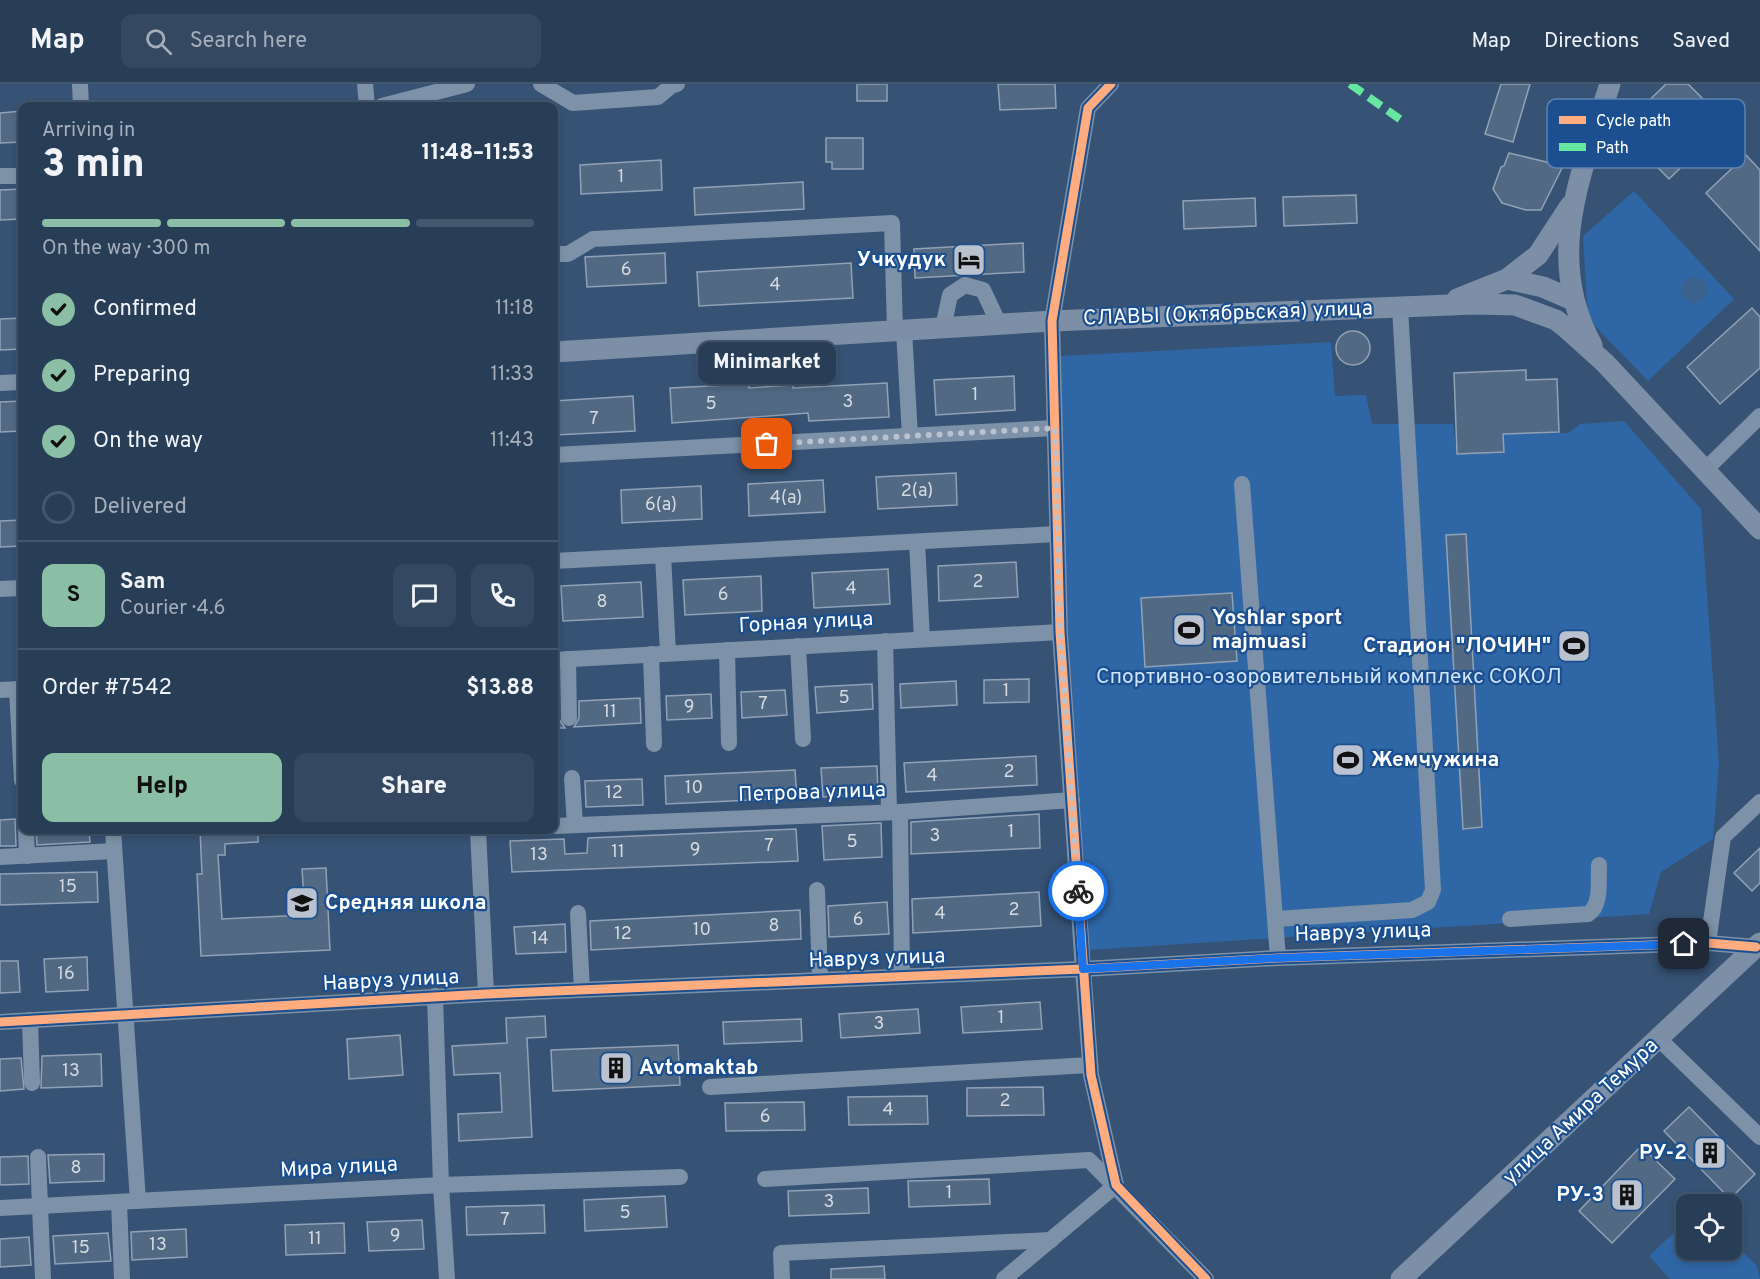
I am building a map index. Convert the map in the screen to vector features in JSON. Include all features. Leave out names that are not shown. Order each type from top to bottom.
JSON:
[{"type":"main road","points":[[1605,99],[1610,84]]},
{"type":"main road","points":[[1583,168],[1573,200],[1568,266],[1573,300],[1583,327],[1600,358]]},
{"type":"main road","points":[[1435,306],[1508,279],[1538,255],[1573,200]]},
{"type":"main road","points":[[1538,255],[1543,287],[1556,320]]},
{"type":"main road","points":[[1515,305],[1543,287],[1568,266]]},
{"type":"main road","points":[[1508,279],[1543,287],[1573,300]]},
{"type":"main road","points":[[1435,306],[1515,305],[1556,320],[1600,358],[1760,529]]},
{"type":"main road","name":"СЛАВЫ (Октябрьская) улица","points":[[558,352],[1052,321],[1435,306]]},
{"type":"main road","name":"улица Амира Темура","points":[[1401,1279],[1758,945]]},
{"type":"street","points":[[80,84],[81,102]]},
{"type":"street","points":[[365,84],[367,102]]},
{"type":"street","points":[[397,102],[467,84]]},
{"type":"street","points":[[541,84],[573,103],[658,97],[671,86],[678,84]]},
{"type":"street","points":[[1111,84],[1088,108],[1052,321],[1060,632],[1090,1065],[1116,1185]]},
{"type":"street","points":[[0,176],[18,176]]},
{"type":"street","points":[[558,254],[568,254],[593,239],[892,223],[910,436]]},
{"type":"street","points":[[944,328],[950,295],[965,285],[983,290],[999,324]]},
{"type":"street","points":[[1276,919],[1412,910],[1428,902],[1433,890],[1400,308]]},
{"type":"street","points":[[0,383],[18,382]]},
{"type":"street","points":[[1705,470],[1760,416]]},
{"type":"street","points":[[558,455],[1055,428]]},
{"type":"street","points":[[1242,484],[1278,958]]},
{"type":"street","points":[[558,561],[1058,534]]},
{"type":"street","points":[[916,542],[922,639]]},
{"type":"street","points":[[663,555],[668,653]]},
{"type":"street","points":[[0,589],[18,588]]},
{"type":"street","name":"Горная улица","points":[[560,659],[1060,632]]},
{"type":"street","points":[[885,641],[902,976]]},
{"type":"street","points":[[798,646],[803,739]]},
{"type":"street","points":[[727,650],[729,743]]},
{"type":"street","points":[[651,654],[654,744]]},
{"type":"street","points":[[560,659],[569,718]]},
{"type":"street","points":[[0,690],[18,689]]},
{"type":"street","points":[[572,778],[574,825]]},
{"type":"street","name":"Петрова улица","points":[[558,826],[895,812],[1072,800]]},
{"type":"street","points":[[1708,943],[1723,837],[1760,802]]},
{"type":"street","points":[[26,834],[27,856]]},
{"type":"street","points":[[113,834],[138,1201]]},
{"type":"street","points":[[478,834],[486,994]]},
{"type":"street","points":[[0,857],[114,851]]},
{"type":"street","points":[[1510,919],[1588,914],[1594,911],[1597,904],[1599,865]]},
{"type":"street","points":[[817,890],[820,980]]},
{"type":"street","points":[[578,914],[582,990]]},
{"type":"street","name":"Навруз улица","points":[[0,1022],[435,996],[1083,969],[1278,958],[1708,943],[1758,945]]},
{"type":"street","points":[[435,996],[441,1185],[447,1279]]},
{"type":"street","points":[[30,1020],[32,1083]]},
{"type":"street","points":[[1659,1039],[1760,1137]]},
{"type":"street","points":[[710,1087],[1090,1065]]},
{"type":"street","points":[[38,1157],[43,1279]]},
{"type":"street","points":[[765,1179],[1089,1160],[1206,1279]]},
{"type":"street","name":"Мира улица","points":[[0,1208],[441,1185],[680,1177]]},
{"type":"street","points":[[1004,1279],[1116,1185]]},
{"type":"street","points":[[119,1202],[122,1279]]},
{"type":"street","points":[[782,1279],[782,1253],[1052,1240]]},
{"type":"green space","points":[[1634,191],[1734,299],[1648,381],[1591,322],[1587,306],[1583,236]]},
{"type":"green space","name":"Спортивно-озоровительный комплекс СОКОЛ","points":[[1331,342],[1335,396],[1366,395],[1372,424],[1453,424],[1457,454],[1504,452],[1503,434],[1568,433],[1580,424],[1624,421],[1701,509],[1719,764],[1713,839],[1661,872],[1649,914],[1089,950],[1065,579],[1061,356]]},
{"type":"green space","points":[[1676,1230],[1676,1260],[1742,1260],[1742,1251],[1757,1266],[1760,1279],[1670,1279],[1649,1256]]},
{"type":"shaded area","points":[[1694,277],[1703,281],[1707,290],[1703,299],[1694,303],[1685,299],[1681,290],[1685,281]]},
{"type":"building","points":[[857,84],[887,84],[887,101],[857,101]]},
{"type":"building","points":[[998,84],[1055,84],[1056,108],[1000,110]]},
{"type":"building","points":[[1501,84],[1530,84],[1513,142],[1485,134]]},
{"type":"building","points":[[1666,84],[1688,84],[1703,99],[1651,99]]},
{"type":"building","points":[[18,111],[18,142],[0,143],[0,113]]},
{"type":"building","points":[[826,138],[863,138],[863,169],[832,169],[832,162],[826,162]]},
{"type":"building","points":[[1509,153],[1547,162],[1547,168],[1562,168],[1541,210],[1526,210],[1502,203],[1493,189],[1501,167],[1504,166]]},
{"type":"building","points":[[1745,156],[1760,170],[1760,251],[1706,193],[1732,168],[1745,168]]},
{"type":"building","points":[[661,160],[662,190],[581,194],[580,165]]},
{"type":"building","points":[[1658,168],[1680,168],[1669,179]]},
{"type":"building","points":[[803,182],[804,209],[695,215],[694,188]]},
{"type":"building","points":[[18,189],[18,219],[0,220],[0,190]]},
{"type":"building","points":[[1356,195],[1357,223],[1284,226],[1283,197]]},
{"type":"building","points":[[1255,198],[1256,226],[1184,229],[1183,201]]},
{"type":"building","name":"Учкудук","points":[[1023,243],[1024,272],[915,278],[914,249]]},
{"type":"building","points":[[665,253],[666,283],[587,287],[585,257]]},
{"type":"building","points":[[851,263],[853,298],[699,306],[697,272]]},
{"type":"building","points":[[1752,308],[1760,317],[1760,368],[1720,404],[1687,367]]},
{"type":"building","points":[[18,318],[18,349],[0,350],[0,319]]},
{"type":"building","points":[[1353,331],[1365,336],[1370,348],[1365,360],[1353,365],[1341,360],[1336,348],[1341,336]]},
{"type":"building","points":[[1526,370],[1526,380],[1557,379],[1559,432],[1503,434],[1504,452],[1457,454],[1454,373]]},
{"type":"building","points":[[1014,376],[1015,410],[936,415],[934,380]]},
{"type":"building","points":[[887,383],[889,417],[809,421],[808,413],[672,423],[670,388],[749,384],[749,388],[793,385],[793,388]]},
{"type":"building","points":[[633,396],[635,431],[558,435],[558,401]]},
{"type":"building","points":[[18,401],[18,431],[0,432],[0,402]]},
{"type":"building","points":[[956,473],[957,505],[878,509],[876,477]]},
{"type":"building","points":[[823,480],[825,512],[749,516],[748,484]]},
{"type":"building","points":[[701,486],[702,519],[622,523],[621,490]]},
{"type":"building","points":[[18,520],[18,546],[0,547],[0,521]]},
{"type":"building","points":[[1466,534],[1482,827],[1463,829],[1446,535]]},
{"type":"building","points":[[1016,562],[1018,597],[939,601],[938,566]]},
{"type":"building","points":[[888,569],[890,604],[814,608],[812,573]]},
{"type":"building","points":[[761,576],[762,611],[685,615],[683,580]]},
{"type":"building","points":[[641,582],[643,617],[563,621],[561,586]]},
{"type":"building","name":"Yoshlar sport majmuasi","points":[[1232,593],[1237,661],[1145,667],[1141,598]]},
{"type":"building","points":[[1029,679],[1029,702],[984,703],[984,680]]},
{"type":"building","points":[[956,681],[957,705],[901,708],[900,684]]},
{"type":"building","points":[[872,684],[873,709],[817,713],[815,687]]},
{"type":"building","points":[[785,690],[787,715],[742,718],[741,692]]},
{"type":"building","points":[[711,694],[712,718],[667,720],[666,696]]},
{"type":"building","points":[[640,698],[641,723],[574,727],[579,718],[579,701]]},
{"type":"building","points":[[558,702],[559,719],[565,728],[558,728]]},
{"type":"building","points":[[1036,756],[1037,785],[906,792],[904,763]]},
{"type":"building","points":[[877,766],[878,794],[823,797],[821,768]]},
{"type":"building","points":[[795,770],[797,798],[666,804],[665,776]]},
{"type":"building","points":[[642,779],[643,805],[586,807],[585,781]]},
{"type":"building","points":[[1039,814],[1040,848],[911,854],[911,822]]},
{"type":"building","points":[[15,819],[16,846],[0,846],[0,820]]},
{"type":"building","points":[[881,823],[882,857],[824,860],[822,826]]},
{"type":"building","points":[[796,829],[798,861],[512,872],[510,841],[564,839],[565,854],[587,853],[588,838]]},
{"type":"building","points":[[36,834],[89,834],[90,842],[37,845]]},
{"type":"building","points":[[200,834],[258,834],[258,842],[225,844],[225,855],[218,855],[222,919],[305,915],[302,869],[326,868],[330,950],[201,956],[197,874],[202,874]]},
{"type":"building","points":[[1760,848],[1760,883],[1752,891],[1734,873]]},
{"type":"building","points":[[97,872],[98,902],[0,905],[0,874]]},
{"type":"building","points":[[1039,892],[1041,926],[913,933],[912,899]]},
{"type":"building","points":[[887,902],[889,934],[829,937],[828,906]]},
{"type":"building","points":[[800,910],[801,939],[591,950],[590,921]]},
{"type":"building","points":[[565,924],[566,952],[516,954],[514,927]]},
{"type":"building","points":[[87,957],[88,990],[46,992],[44,959]]},
{"type":"building","points":[[0,961],[18,961],[20,992],[0,993]]},
{"type":"building","points":[[1040,1002],[1042,1029],[963,1033],[961,1007]]},
{"type":"building","points":[[918,1009],[920,1033],[841,1038],[839,1014]]},
{"type":"building","points":[[545,1016],[546,1037],[527,1038],[532,1137],[459,1141],[458,1114],[502,1112],[500,1073],[454,1075],[452,1046],[507,1043],[506,1018]]},
{"type":"building","points":[[801,1019],[802,1041],[724,1044],[723,1022]]},
{"type":"building","points":[[400,1035],[403,1075],[349,1079],[347,1039]]},
{"type":"building","name":"Avtomaktab","points":[[678,1045],[680,1085],[553,1091],[551,1050]]},
{"type":"building","points":[[101,1054],[102,1086],[41,1088],[42,1056]]},
{"type":"building","points":[[21,1058],[24,1089],[0,1091],[0,1059]]},
{"type":"building","points":[[1043,1087],[1044,1115],[967,1116],[967,1088]]},
{"type":"building","points":[[927,1096],[928,1124],[849,1125],[848,1097]]},
{"type":"building","points":[[804,1102],[805,1130],[726,1131],[725,1103]]},
{"type":"building","name":"РУ-2","points":[[1689,1107],[1755,1174],[1735,1194],[1725,1194],[1664,1131]]},
{"type":"building","name":"РУ-3","points":[[1641,1146],[1675,1179],[1612,1243],[1579,1211]]},
{"type":"building","points":[[104,1154],[104,1181],[50,1183],[48,1155]]},
{"type":"building","points":[[28,1156],[29,1184],[0,1185],[0,1157]]},
{"type":"building","points":[[989,1179],[990,1204],[909,1207],[908,1181]]},
{"type":"building","points":[[868,1188],[869,1213],[789,1216],[788,1191]]},
{"type":"building","points":[[665,1196],[667,1227],[585,1231],[584,1200]]},
{"type":"building","points":[[544,1205],[545,1233],[467,1235],[466,1207]]},
{"type":"building","points":[[422,1220],[424,1249],[369,1251],[367,1222]]},
{"type":"building","points":[[344,1223],[345,1253],[286,1255],[285,1225]]},
{"type":"building","points":[[186,1229],[187,1257],[132,1260],[131,1232]]},
{"type":"building","points":[[108,1233],[111,1261],[55,1264],[53,1236]]},
{"type":"building","points":[[29,1237],[31,1265],[0,1267],[0,1239]]},
{"type":"building","points":[[884,1266],[885,1279],[831,1279],[831,1269]]},
{"type":"marked path","points":[[1350,84],[1404,122]]},
{"type":"cycle path","points":[[1111,84],[1088,108],[1052,321],[1060,632],[1091,1075],[1116,1185],[1206,1279]]},
{"type":"cycle path","points":[[0,1022],[486,994],[1083,969],[1278,958],[1708,943],[1756,947]]},
{"type":"way so far","points":[[767,444],[1055,428],[1060,632],[1078,891]]},
{"type":"place","name":"Учкудук","points":[[969,260]]},
{"type":"place","name":"Minimarket","points":[[767,444]]},
{"type":"place","name":"Yoshlar sport majmuasi","points":[[1189,630]]},
{"type":"place","name":"Стадион \"ЛОЧИН\"","points":[[1574,646]]},
{"type":"place","name":"Жемчужина","points":[[1348,760]]},
{"type":"place","name":"Средняя школа","points":[[302,903]]},
{"type":"place","name":"Avtomaktab","points":[[616,1068]]},
{"type":"place","name":"РУ-2","points":[[1710,1153]]},
{"type":"place","name":"РУ-3","points":[[1627,1195]]},
{"type":"route","points":[[1078,891],[1083,969],[1278,958],[1684,944]]}]
